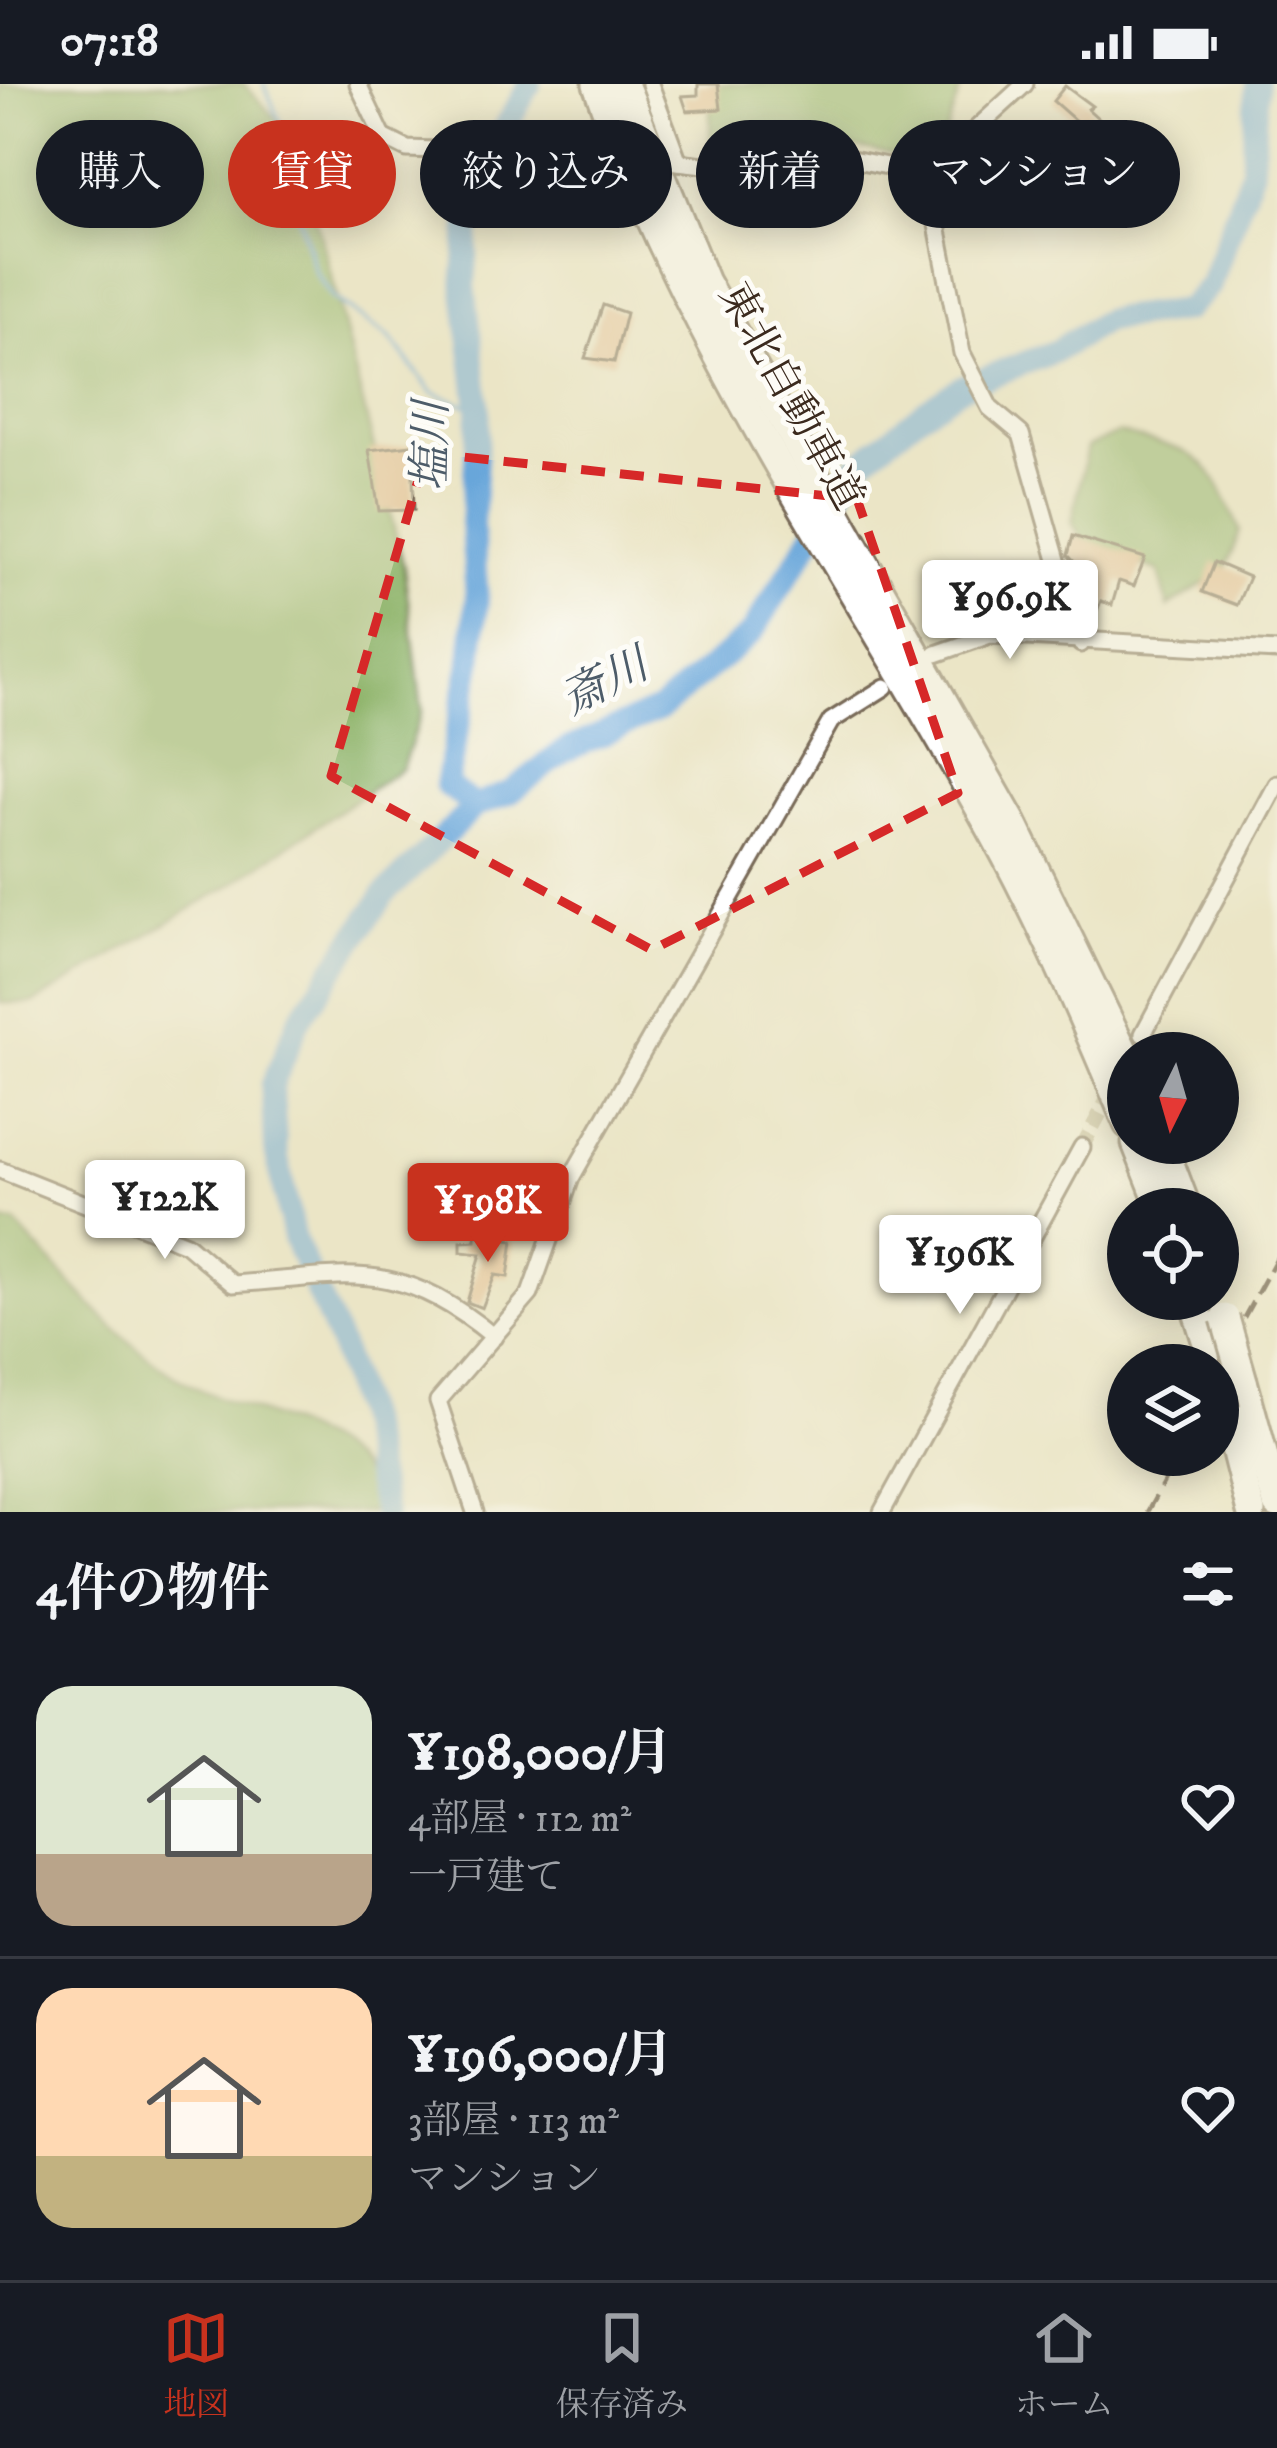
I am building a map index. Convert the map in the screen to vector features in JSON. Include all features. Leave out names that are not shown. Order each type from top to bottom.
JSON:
[{"type":"highway","name":"東北自動車道","points":[[597,84],[695,315],[1013,824],[1114,1032]]},
{"type":"highway","name":"東北自動車道","points":[[624,84],[705,282],[803,486]]},
{"type":"highway","name":"東北自動車道","points":[[842,552],[994,835],[1107,1079]]},
{"type":"highway","points":[[1239,1402],[1277,1504]]},
{"type":"highway","points":[[1239,1464],[1251,1512]]},
{"type":"street","points":[[358,84],[383,137],[420,150]]},
{"type":"street","points":[[650,84],[674,161],[747,170],[812,151],[888,166]]},
{"type":"street","points":[[986,120],[1025,84]]},
{"type":"street","points":[[938,228],[962,353],[990,408],[1021,434],[1081,644]]},
{"type":"street","points":[[936,655],[990,634],[1081,644],[1277,651]]},
{"type":"street","points":[[475,1512],[438,1401],[530,1294],[571,1178],[831,722],[885,687]]},
{"type":"street","points":[[1144,1032],[1277,784]]},
{"type":"street","points":[[882,1512],[1082,1147]]},
{"type":"street","points":[[0,1170],[186,1244],[233,1284],[369,1274],[410,1282],[494,1337]]},
{"type":"highlighted area","points":[[426,453],[857,499],[958,793],[652,950],[331,776]]},
{"type":"green space","points":[[0,84],[244,84],[277,120],[228,120],[228,228],[318,228],[404,568],[422,710],[402,768],[229,886],[34,1003],[0,1003]]},
{"type":"green space","points":[[710,84],[962,84],[950,120],[888,120],[888,154],[864,149],[864,120],[710,120]]},
{"type":"green space","points":[[1119,433],[1198,460],[1218,484],[1240,531],[1225,570],[1168,607],[1159,571],[1087,548],[1072,522],[1087,447]]},
{"type":"green space","points":[[0,1222],[15,1223],[94,1308],[158,1365],[208,1393],[299,1428],[352,1461],[371,1483],[381,1512],[0,1512]]},
{"type":"building","points":[[698,84],[718,84],[721,109],[687,111],[682,96],[698,95]]},
{"type":"building","points":[[1065,86],[1092,106],[1088,109],[1100,120],[1075,120],[1053,101]]},
{"type":"building","points":[[603,305],[626,313],[614,362],[585,358]]},
{"type":"building","points":[[412,445],[414,510],[379,511],[369,450]]},
{"type":"building","points":[[1073,536],[1145,558],[1134,586],[1119,581],[1112,605],[1101,601],[1097,611],[1083,607],[1076,564],[1068,555]]},
{"type":"building","points":[[1214,562],[1249,577],[1237,605],[1202,592]]},
{"type":"building","points":[[476,1235],[513,1241],[508,1277],[495,1275],[482,1308],[467,1302],[481,1254],[461,1252],[461,1242],[476,1241]]},
{"type":"waterway","points":[[264,84],[292,150],[295,203],[315,272],[333,298],[389,337],[432,392],[479,410]]},
{"type":"waterway","name":"塩川","points":[[475,806],[446,785],[471,663],[477,599],[472,525],[479,410],[464,284],[470,213],[506,126],[530,84]]},
{"type":"waterway","name":"斎川","points":[[384,1512],[366,1426],[340,1345],[294,1239],[276,1152],[272,1086],[299,1020],[384,895],[475,806],[511,792],[564,751],[660,709],[751,634],[857,465],[920,414],[961,387],[1056,351],[1106,320],[1186,310],[1210,285],[1252,170],[1257,84]]},
{"type":"tunnel","points":[[1082,1147],[1107,1100]]},
{"type":"railway","points":[[1229,1344],[1277,1257]]},
{"type":"railway","points":[[1147,1512],[1167,1476]]}]
